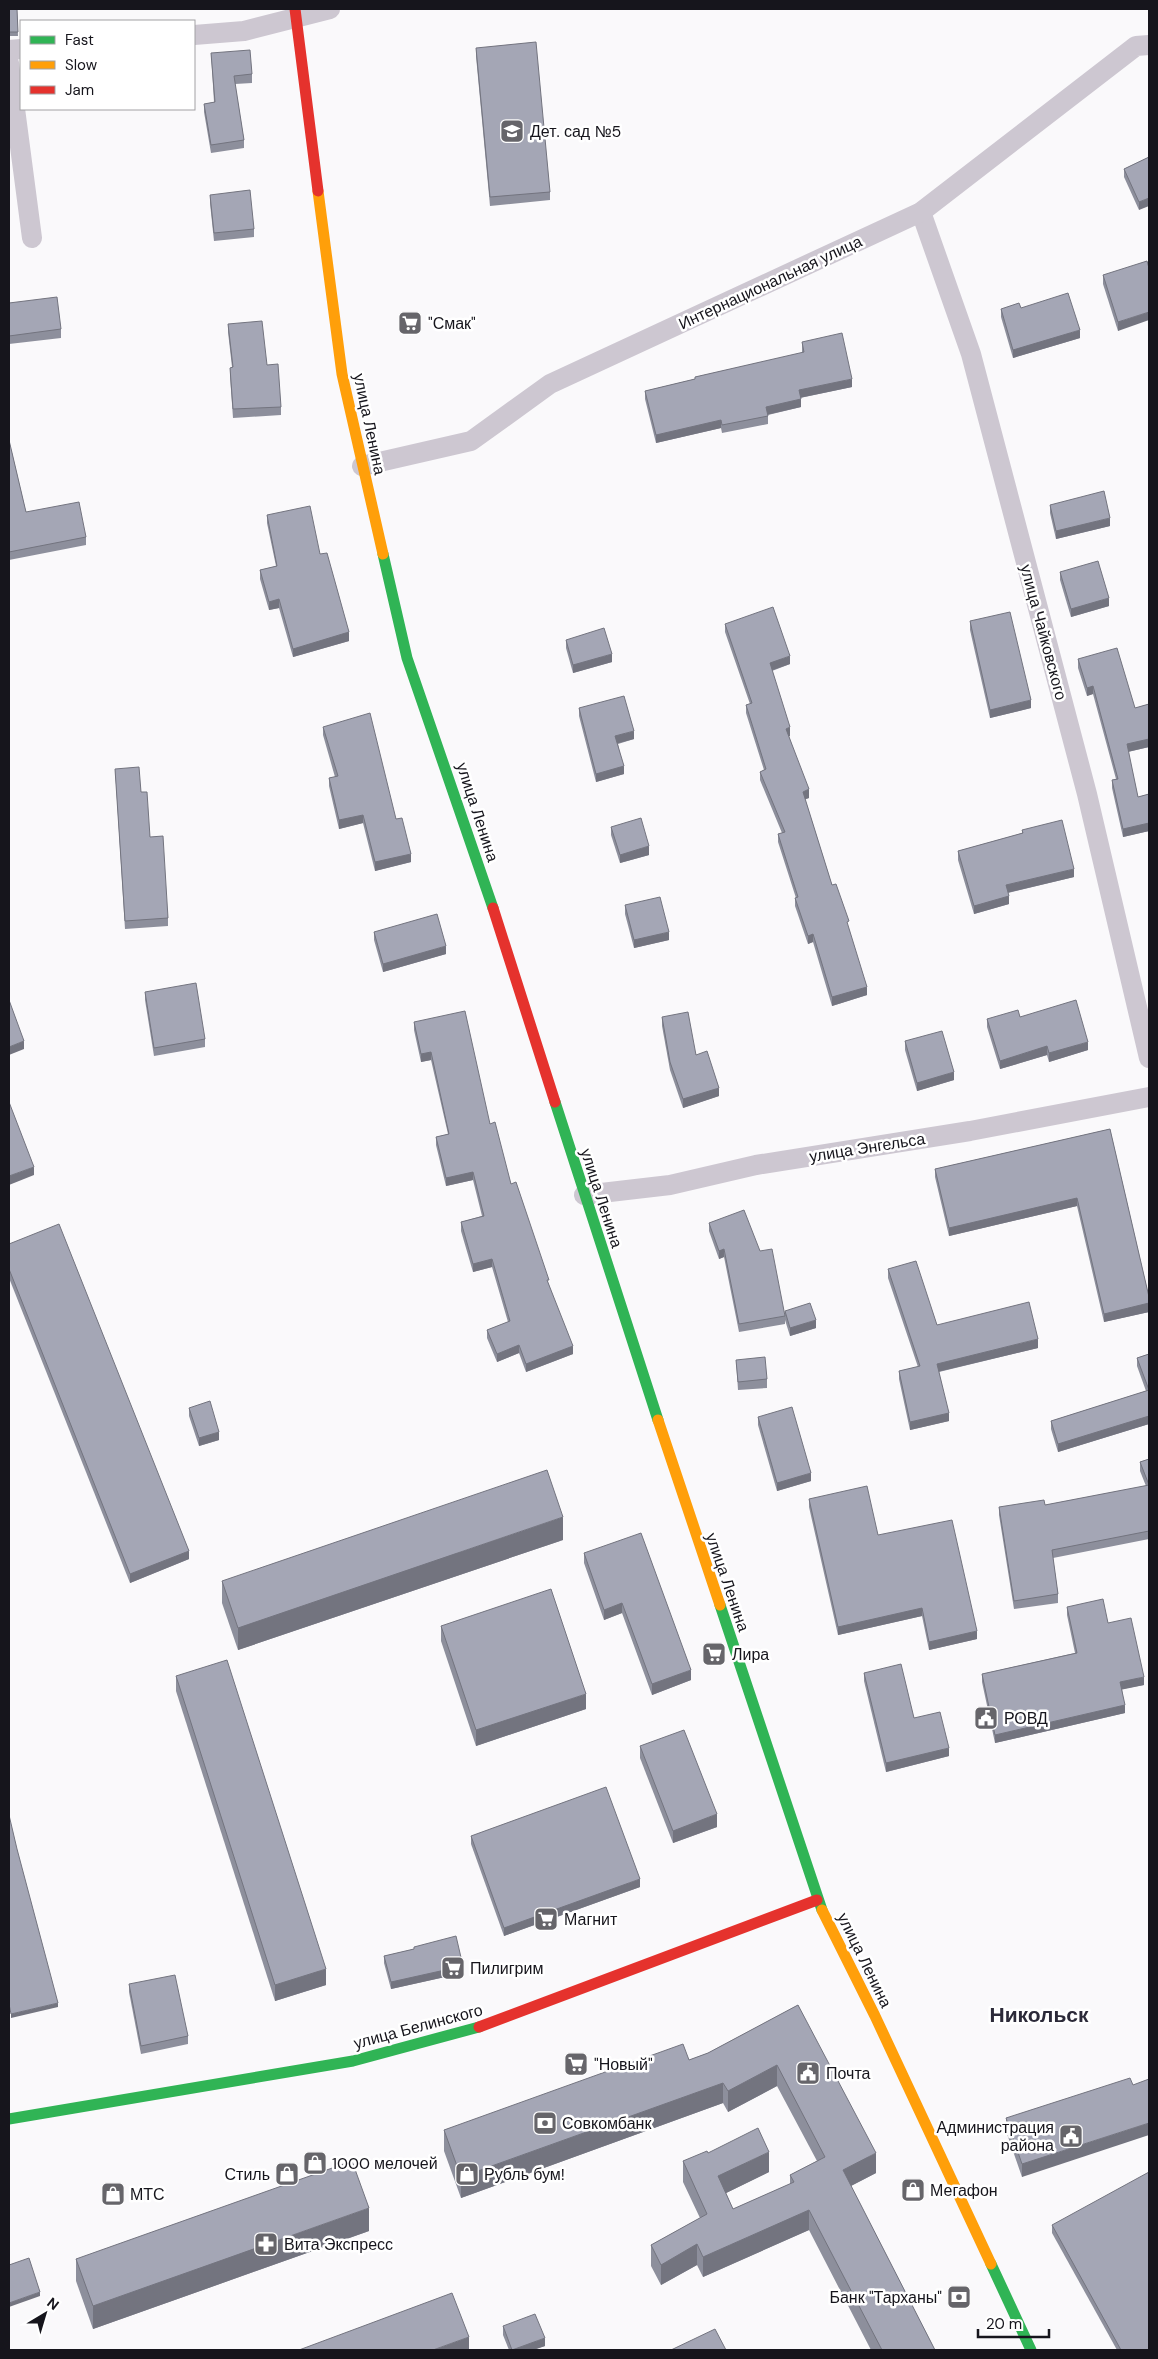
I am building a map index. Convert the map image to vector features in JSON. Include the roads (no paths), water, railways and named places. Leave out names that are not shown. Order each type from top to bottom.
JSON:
[{"type":"main road","name":"улица Ленина","points":[[295,13],[342,374],[407,658],[513,968],[584,1194],[817,1900],[874,2016],[1031,2350]]},
{"type":"main road","name":"улица Белинского","points":[[9,2119],[353,2061],[490,2024],[817,1900]]},
{"type":"street","points":[[195,34],[244,31],[295,13],[330,9]]},
{"type":"street","name":"Интернациональная улица","points":[[362,466],[471,441],[550,384],[921,212],[1136,46],[1149,45]]},
{"type":"street","points":[[9,63],[32,238]]},
{"type":"street","name":"улица Чайковского","points":[[921,212],[971,354],[1087,794],[1149,1058]]},
{"type":"street","name":"улица Энгельса","points":[[584,1194],[670,1185],[756,1165],[970,1131],[1149,1097]]},
{"type":"place","name":"Дет. сад №5","points":[[512,131]]},
{"type":"place","name":"\"Смак\"","points":[[410,323]]},
{"type":"place","name":"Лира","points":[[714,1654]]},
{"type":"place","name":"РОВД","points":[[986,1718]]},
{"type":"place","name":"Магнит","points":[[546,1919]]},
{"type":"place","name":"Пилигрим","points":[[453,1968]]},
{"type":"place","name":"\"Новый\"","points":[[576,2064]]},
{"type":"place","name":"Почта","points":[[808,2073]]},
{"type":"place","name":"Совкомбанк","points":[[545,2123]]},
{"type":"place","name":"Администрация района","points":[[1071,2136]]},
{"type":"place","name":"1000 мелочей","points":[[315,2163]]},
{"type":"place","name":"Стиль","points":[[287,2174]]},
{"type":"place","name":"Рубль бум!","points":[[467,2174]]},
{"type":"place","name":"Мегафон","points":[[913,2190]]},
{"type":"place","name":"МТС","points":[[113,2194]]},
{"type":"place","name":"Вита Экспресс","points":[[266,2244]]},
{"type":"place","name":"Банк \"Тарханы\"","points":[[959,2297]]},
{"type":"district","name":"Никольск","points":[[1039,2015]]}]
